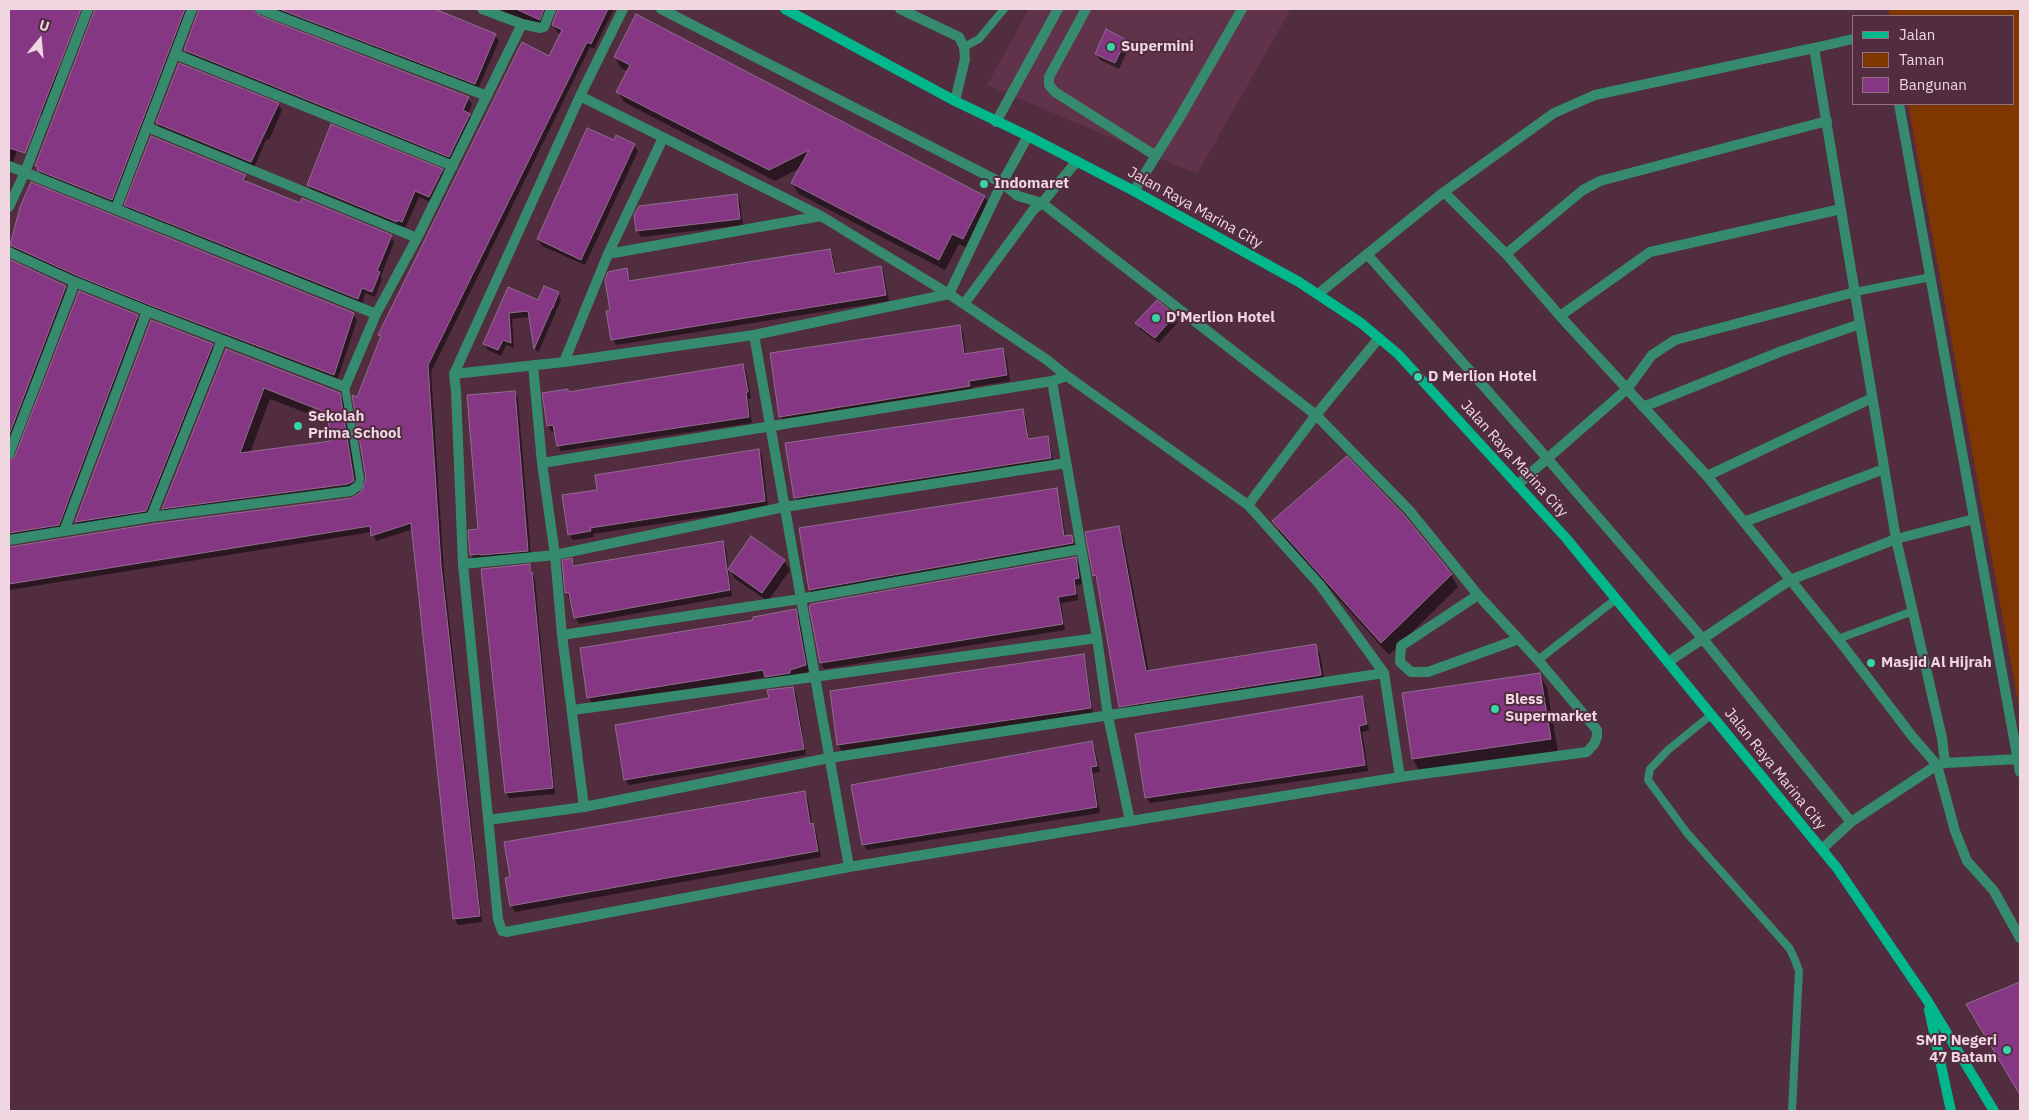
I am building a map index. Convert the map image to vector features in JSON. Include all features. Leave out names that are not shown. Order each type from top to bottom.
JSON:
[{"type":"main road","name":"Jalan Raya Marina City","points":[[785,9],[955,101],[1028,136],[1134,191],[1299,282],[1361,323],[1398,354],[1566,538],[1837,868],[1927,1000],[1994,1111]]},
{"type":"main road","name":"Jalan Raya Marina City","points":[[1927,1000],[1952,1111]]},
{"type":"street","points":[[9,207],[25,172],[88,9]]},
{"type":"street","points":[[116,208],[192,9]]},
{"type":"street","points":[[260,9],[487,96]]},
{"type":"street","points":[[482,9],[534,28],[544,27],[551,9]]},
{"type":"street","points":[[623,9],[580,96],[454,374],[463,564],[498,919],[502,931],[506,932],[849,867],[1400,777],[1587,752],[1594,744],[1597,730],[1538,660],[1478,594],[1409,510],[1316,415],[1042,203],[1018,196],[1002,183],[661,9]]},
{"type":"street","points":[[900,9],[959,37],[964,48],[965,60],[955,101]]},
{"type":"street","points":[[996,122],[1058,9]]},
{"type":"street","points":[[1086,9],[1049,77],[1049,85],[1055,92],[1156,156]]},
{"type":"street","points":[[1134,191],[1242,9]]},
{"type":"street","points":[[9,252],[75,282],[147,311],[346,387],[376,314],[417,238],[522,24]]},
{"type":"street","points":[[1318,294],[1444,192],[1554,113],[1595,95],[1852,39]]},
{"type":"street","points":[[1814,48],[1896,539],[1942,738],[1941,764],[1955,831],[1967,861],[1994,892],[2020,938]]},
{"type":"street","points":[[175,54],[452,166]]},
{"type":"street","points":[[580,96],[821,216],[949,294],[1047,360],[1248,505],[1320,586],[1384,673],[1400,777]]},
{"type":"street","points":[[1899,105],[2020,772]]},
{"type":"street","points":[[1506,254],[1583,190],[1600,181],[1827,121]]},
{"type":"street","points":[[147,127],[417,238]]},
{"type":"street","points":[[949,294],[1002,183],[1028,136]]},
{"type":"street","points":[[564,362],[608,254],[663,138]]},
{"type":"street","points":[[964,304],[1034,209],[1042,203],[1077,161]]},
{"type":"street","points":[[9,166],[376,314]]},
{"type":"street","points":[[1444,192],[1506,254],[1560,316],[1707,476],[1838,639],[1912,736],[1941,764]]},
{"type":"street","points":[[1560,316],[1650,252],[1841,209]]},
{"type":"street","points":[[608,254],[821,216]]},
{"type":"street","points":[[1367,254],[1548,458],[1703,639],[1851,822]]},
{"type":"street","points":[[9,454],[75,282]]},
{"type":"street","points":[[1517,485],[1627,389],[1652,355],[1675,340],[1855,292]]},
{"type":"street","points":[[454,374],[564,362],[754,335],[949,294]]},
{"type":"street","points":[[64,531],[147,311]]},
{"type":"street","points":[[1643,406],[1782,351],[1860,324]]},
{"type":"street","points":[[754,335],[849,867]]},
{"type":"street","points":[[1248,505],[1316,415],[1379,338]]},
{"type":"street","points":[[151,517],[222,340]]},
{"type":"street","points":[[533,365],[542,463],[555,555],[562,635],[584,806]]},
{"type":"street","points":[[542,463],[1052,381],[1068,376]]},
{"type":"street","points":[[1052,381],[1097,638],[1108,716],[1130,821]]},
{"type":"street","points":[[1707,476],[1872,398]]},
{"type":"street","points":[[463,564],[555,555],[784,507],[1066,463]]},
{"type":"street","points":[[1744,522],[1884,469]]},
{"type":"street","points":[[9,540],[151,517],[351,491],[358,486]]},
{"type":"street","points":[[1668,662],[1790,580],[1896,539],[1974,519]]},
{"type":"street","points":[[562,635],[800,599],[1081,549]]},
{"type":"street","points":[[1478,594],[1400,646],[1400,662],[1411,672],[1428,672],[1519,639]]},
{"type":"street","points":[[573,710],[1097,638]]},
{"type":"street","points":[[488,820],[584,806],[829,758],[1384,673]]},
{"type":"street","points":[[1822,849],[1851,822],[1941,764],[2018,759]]},
{"type":"lane","points":[[964,48],[979,39],[1004,9]]},
{"type":"lane","points":[[1855,292],[1931,277]]},
{"type":"lane","points":[[346,387],[360,479],[358,486]]},
{"type":"lane","points":[[1538,660],[1616,599]]},
{"type":"lane","points":[[1838,639],[1913,612]]},
{"type":"lane","points":[[1711,715],[1668,750],[1650,769],[1648,780],[1688,833],[1790,949],[1796,960],[1799,971],[1792,1111]]},
{"type":"shaded area","points":[[1029,9],[1291,9],[1197,174],[987,85]]},
{"type":"green space","points":[[1888,9],[2020,9],[2020,712],[1908,105],[2014,105],[2014,15],[1890,15]]},
{"type":"building","points":[[9,9],[81,9],[25,153],[9,148]]},
{"type":"building","points":[[95,9],[185,9],[112,200],[37,170],[38,167],[35,166]]},
{"type":"building","points":[[199,9],[253,9],[258,15],[469,97],[463,110],[470,114],[449,157],[184,50]]},
{"type":"building","points":[[279,9],[435,9],[496,34],[475,84]]},
{"type":"building","points":[[516,9],[544,9],[540,20]]},
{"type":"building","points":[[558,9],[608,9],[591,44],[587,42],[428,365],[441,565],[480,916],[453,919],[411,523],[371,536],[370,526],[9,584],[9,547],[152,524],[352,498],[362,491],[366,478],[352,395],[357,397],[381,336],[378,335],[522,42],[549,56],[562,30],[552,25]]},
{"type":"building","points":[[636,14],[985,196],[963,239],[952,234],[939,260],[791,183],[809,150],[769,170],[616,92],[630,65],[614,57]]},
{"type":"building","name":"Supermini","points":[[1106,29],[1126,40],[1115,63],[1095,54]]},
{"type":"building","points":[[179,63],[279,103],[251,162],[156,123]]},
{"type":"building","points":[[331,124],[443,169],[429,197],[415,191],[402,222],[397,220],[397,222],[307,185]]},
{"type":"building","points":[[587,128],[614,140],[616,135],[635,144],[581,260],[537,239]]},
{"type":"building","points":[[151,136],[246,175],[243,180],[300,203],[302,198],[392,235],[377,271],[380,272],[372,292],[362,288],[358,299],[124,205]]},
{"type":"building","points":[[31,182],[354,313],[334,375],[150,305],[78,276],[10,245],[20,207]]},
{"type":"building","points":[[737,194],[740,219],[636,231],[634,215],[639,206]]},
{"type":"building","points":[[830,249],[835,274],[881,266],[886,295],[611,340],[606,311],[610,310],[605,280],[608,272],[627,268],[629,281]]},
{"type":"building","points":[[9,259],[66,286],[9,435]]},
{"type":"building","points":[[544,286],[559,292],[534,349],[528,311],[509,313],[511,343],[503,340],[498,350],[483,344],[508,287],[538,300]]},
{"type":"building","points":[[79,291],[138,315],[59,525],[9,533],[9,461],[15,456]]},
{"type":"building","name":"D'Merlion Hotel","points":[[1157,300],[1175,315],[1155,338],[1135,323]]},
{"type":"building","points":[[151,320],[213,344],[146,511],[75,522]]},
{"type":"building","points":[[960,325],[964,354],[1003,348],[1007,375],[969,381],[970,386],[779,417],[770,353]]},
{"type":"building","points":[[226,349],[340,393],[354,481],[348,484],[162,509]],"holes":[[[264,388],[327,413],[331,441],[240,453]]]},
{"type":"building","points":[[743,364],[748,392],[746,393],[749,417],[557,446],[553,425],[547,426],[542,393],[568,389],[568,392]]},
{"type":"building","points":[[515,391],[528,551],[470,555],[468,530],[478,529],[467,395]]},
{"type":"building","points":[[1023,409],[1028,439],[1048,436],[1051,458],[794,498],[785,443]]},
{"type":"building","points":[[759,449],[765,501],[590,528],[591,531],[568,535],[562,495],[597,490],[595,475]]},
{"type":"building","points":[[1347,456],[1404,515],[1452,574],[1381,643],[1272,521]]},
{"type":"building","points":[[1057,488],[1064,536],[1072,535],[1073,543],[809,590],[799,528]]},
{"type":"building","points":[[1119,526],[1146,671],[1316,644],[1321,675],[1119,707],[1096,575],[1093,576],[1085,532]]},
{"type":"building","points":[[751,536],[785,560],[762,593],[728,569]]},
{"type":"building","points":[[723,541],[730,590],[574,618],[569,593],[565,593],[562,560],[572,558],[573,566]]},
{"type":"building","points":[[1076,557],[1079,578],[1074,579],[1076,594],[1058,597],[1063,624],[820,663],[809,606],[811,604]]},
{"type":"building","points":[[530,564],[553,788],[505,793],[481,569]]},
{"type":"building","points":[[796,609],[806,665],[790,670],[790,673],[765,677],[763,670],[587,698],[580,648],[753,620],[753,617]]},
{"type":"building","points":[[1084,654],[1091,708],[837,745],[830,691]]},
{"type":"building","points":[[1540,673],[1551,739],[1412,759],[1402,693]]},
{"type":"building","points":[[793,687],[804,749],[624,780],[615,725],[769,698],[767,690]]},
{"type":"building","points":[[1362,696],[1367,724],[1359,726],[1365,765],[1145,798],[1135,734]]},
{"type":"building","points":[[1092,741],[1097,766],[1091,767],[1097,807],[862,845],[851,785]]},
{"type":"building","points":[[805,791],[810,824],[813,823],[818,851],[510,906],[505,878],[510,877],[504,842]]},
{"type":"building","name":"SMP Negeri 47 Batam","points":[[2020,982],[2020,1095],[1966,1004]]},
{"type":"place","name":"Supermini","points":[[1111,47]]},
{"type":"place","name":"Indomaret","points":[[984,184]]},
{"type":"place","name":"D'Merlion Hotel","points":[[1156,318]]},
{"type":"place","name":"D Merlion Hotel","points":[[1418,377]]},
{"type":"place","name":"Sekolah Prima School","points":[[298,426]]},
{"type":"place","name":"Masjid Al Hijrah","points":[[1871,663]]},
{"type":"place","name":"Bless Supermarket","points":[[1495,709]]},
{"type":"place","name":"SMP Negeri 47 Batam","points":[[2007,1050]]}]
